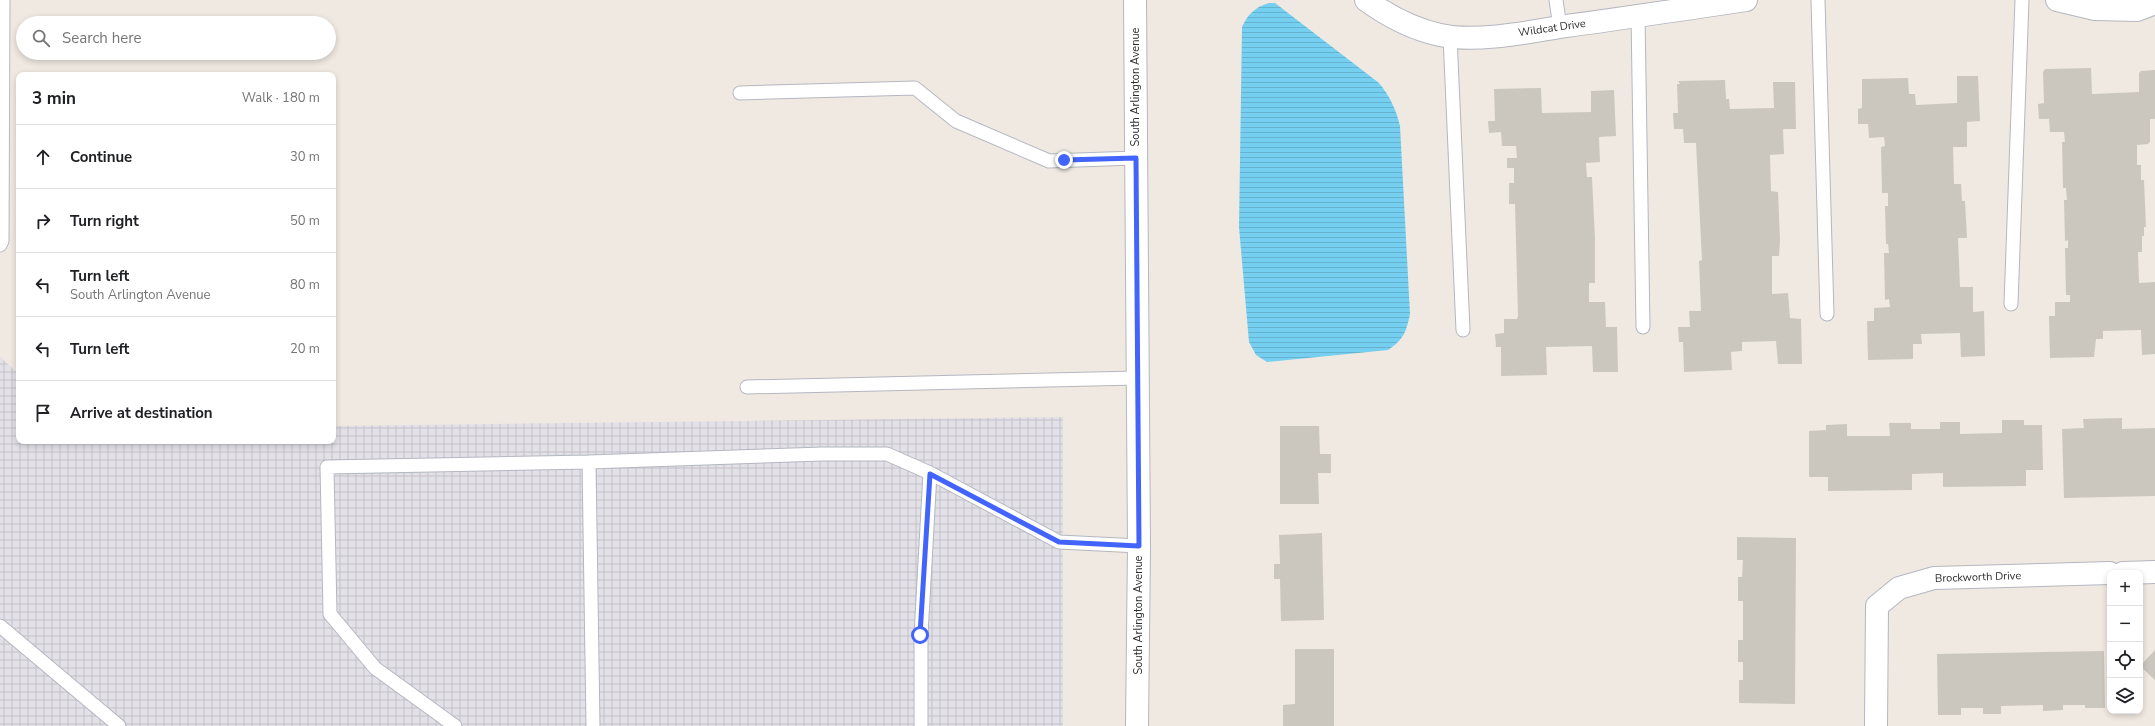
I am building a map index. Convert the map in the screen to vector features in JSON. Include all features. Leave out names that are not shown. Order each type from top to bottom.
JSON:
[{"type":"street","name":"South Arlington Avenue","points":[[1135,0],[1139,546],[1137,726]]},
{"type":"street","name":"Wildcat Drive","points":[[1366,0],[1380,11],[1403,23],[1440,35],[1464,38],[1519,33],[1737,1]]},
{"type":"street","points":[[2057,0],[2137,10],[2155,3]]},
{"type":"street","points":[[2143,572],[2155,572]]},
{"type":"street","name":"Brockworth Drive","points":[[1876,726],[1878,606],[1899,588],[1934,578],[2107,573]]},
{"type":"lane","points":[[0,245],[2,241],[3,0]]},
{"type":"lane","points":[[1556,0],[1560,27]]},
{"type":"lane","points":[[1818,0],[1827,314]]},
{"type":"lane","points":[[2011,304],[2022,0]]},
{"type":"lane","points":[[1638,16],[1643,327]]},
{"type":"lane","points":[[1450,36],[1463,330]]},
{"type":"lane","points":[[740,93],[915,88],[956,121],[1050,161],[1136,158]]},
{"type":"lane","points":[[747,387],[1137,378]]},
{"type":"lane","points":[[455,726],[375,668],[330,614],[327,467],[590,462],[823,454],[887,454],[930,474],[1059,542],[1139,546]]},
{"type":"lane","points":[[590,462],[594,726]]},
{"type":"lane","points":[[921,726],[920,635],[930,474]]},
{"type":"lane","points":[[0,626],[119,726]]},
{"type":"shaded area","points":[[0,357],[16,371],[16,444],[336,444],[336,426],[1063,417],[1063,726],[0,726]]},
{"type":"water","points":[[1269,3],[1275,3],[1379,83],[1397,114],[1400,126],[1410,314],[1404,335],[1388,350],[1267,362],[1256,355],[1249,342],[1239,227],[1242,27],[1252,12]]},
{"type":"building","points":[[2091,68],[2092,94],[2139,92],[2139,73],[2141,71],[2155,70],[2155,119],[2150,119],[2150,142],[2148,144],[2137,145],[2137,165],[2141,165],[2141,180],[2144,180],[2146,227],[2144,227],[2144,236],[2142,236],[2142,252],[2138,252],[2139,283],[2155,282],[2155,354],[2142,355],[2141,330],[2103,331],[2103,339],[2096,339],[2094,357],[2050,358],[2049,316],[2055,316],[2055,302],[2070,302],[2070,295],[2066,295],[2065,248],[2068,248],[2068,240],[2065,241],[2064,200],[2067,200],[2066,188],[2063,188],[2062,142],[2065,142],[2064,132],[2050,132],[2049,119],[2039,119],[2038,104],[2044,103],[2043,72],[2045,69]]},
{"type":"building","points":[[1957,76],[1978,76],[1980,121],[1967,122],[1967,147],[1953,147],[1954,184],[1961,184],[1962,201],[1965,201],[1967,238],[1958,238],[1960,287],[1973,287],[1973,312],[1984,311],[1985,356],[1961,357],[1960,333],[1921,334],[1922,344],[1913,344],[1913,359],[1868,360],[1867,321],[1874,321],[1874,308],[1890,307],[1889,299],[1885,300],[1884,253],[1889,253],[1888,244],[1886,244],[1885,206],[1888,206],[1888,193],[1882,193],[1881,147],[1885,146],[1884,137],[1869,138],[1868,124],[1858,124],[1858,109],[1862,108],[1862,79],[1908,78],[1909,94],[1915,94],[1916,105],[1957,103]]},
{"type":"building","points":[[1725,80],[1726,99],[1729,99],[1730,109],[1774,108],[1773,82],[1795,82],[1796,129],[1783,129],[1784,154],[1770,155],[1771,191],[1778,192],[1780,240],[1779,256],[1772,256],[1772,294],[1788,293],[1790,318],[1801,319],[1802,364],[1778,364],[1776,341],[1742,342],[1742,351],[1731,352],[1732,370],[1684,372],[1683,342],[1679,342],[1678,327],[1690,327],[1689,311],[1701,311],[1699,261],[1702,260],[1696,143],[1684,143],[1683,129],[1674,129],[1673,113],[1678,113],[1677,84],[1680,84],[1678,81]]},
{"type":"building","points":[[1541,88],[1542,113],[1591,112],[1591,91],[1614,90],[1616,136],[1599,137],[1600,162],[1586,163],[1587,177],[1592,177],[1595,239],[1595,283],[1589,283],[1589,302],[1605,302],[1606,327],[1617,327],[1618,372],[1593,372],[1592,346],[1546,347],[1547,375],[1501,376],[1501,347],[1496,347],[1495,334],[1504,333],[1504,319],[1517,319],[1518,316],[1515,204],[1509,204],[1509,183],[1514,183],[1514,168],[1507,168],[1507,158],[1517,158],[1516,146],[1502,146],[1501,132],[1489,133],[1488,121],[1495,121],[1494,89]]},
{"type":"building","points":[[2122,418],[2122,429],[2155,428],[2155,496],[2064,498],[2062,429],[2084,428],[2083,419]]},
{"type":"building","points":[[2002,420],[2024,420],[2024,425],[2042,425],[2043,470],[2026,470],[2026,486],[1943,487],[1943,473],[1912,474],[1912,490],[1828,491],[1828,477],[1809,477],[1809,431],[1826,430],[1826,425],[1847,424],[1847,436],[1890,436],[1889,423],[1911,423],[1911,429],[1940,429],[1940,422],[1960,422],[1960,434],[2002,433]]},
{"type":"building","points":[[1280,426],[1319,426],[1320,454],[1331,454],[1331,473],[1318,473],[1319,504],[1280,504]]},
{"type":"building","points":[[1322,533],[1324,620],[1281,621],[1280,579],[1274,579],[1274,564],[1280,564],[1279,535]]},
{"type":"building","points":[[1737,537],[1796,538],[1795,704],[1739,703],[1739,680],[1743,680],[1743,662],[1738,662],[1738,640],[1743,640],[1743,601],[1738,601],[1738,577],[1742,577],[1743,560],[1737,560]]},
{"type":"building","points":[[1295,649],[1334,649],[1334,726],[1283,726],[1283,705],[1295,704]]},
{"type":"building","points":[[2155,650],[2155,680],[2143,669],[2143,663]]},
{"type":"building","points":[[2104,651],[2105,708],[2085,708],[2085,705],[2063,705],[2063,710],[2043,711],[2043,705],[2001,706],[2001,714],[1983,714],[1983,708],[1961,708],[1961,715],[1938,715],[1937,654]]},
{"type":"route","points":[[920,635],[930,474],[982,500],[1059,542],[1139,546],[1136,158],[1064,160]]}]
